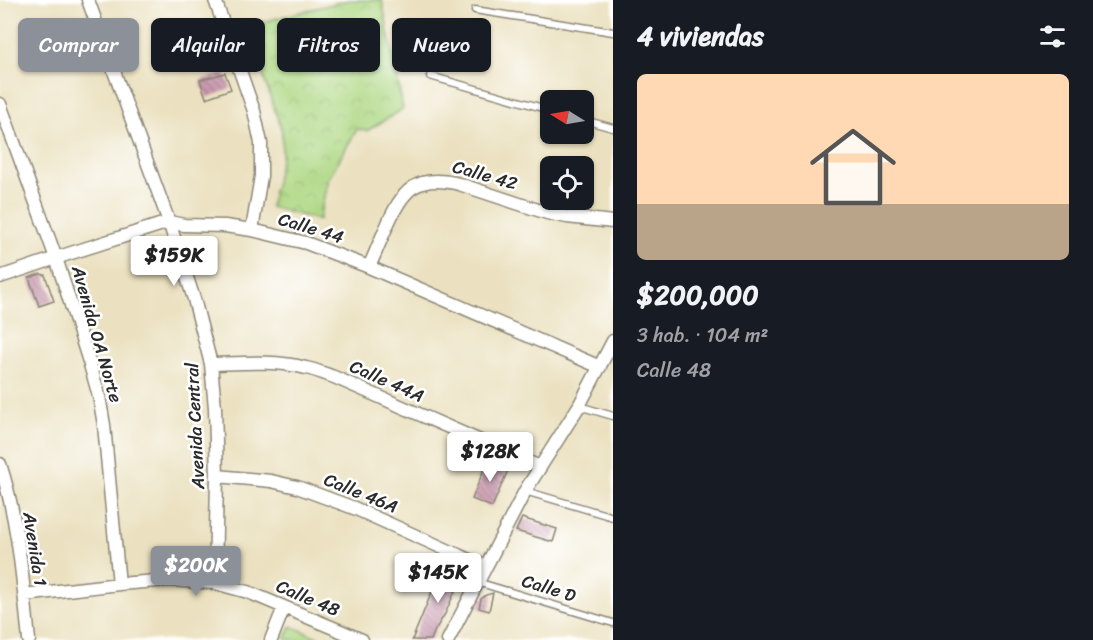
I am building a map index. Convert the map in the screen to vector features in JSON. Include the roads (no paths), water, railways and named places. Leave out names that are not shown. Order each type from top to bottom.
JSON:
[{"type":"street","name":"Avenida Central","points":[[88,0],[169,222],[194,299],[211,364],[217,476],[215,583]]},
{"type":"street","points":[[215,0],[254,111],[261,143],[261,176],[252,230]]},
{"type":"street","name":"Avenida 0A Norte","points":[[0,104],[56,258],[99,396],[104,425],[119,584]]},
{"type":"street","name":"Calle 42","points":[[369,267],[395,207],[408,191],[418,184],[432,181],[445,180],[547,213],[613,222]]},
{"type":"street","name":"Calle 44","points":[[0,277],[169,222],[252,230],[306,243],[369,267],[600,367]]},
{"type":"street","points":[[448,640],[525,491],[579,406],[613,341]]},
{"type":"street","name":"Calle 44A","points":[[211,364],[276,363],[305,368],[334,377],[540,467]]},
{"type":"street","name":"Avenida 1","points":[[0,464],[12,511],[28,640]]},
{"type":"street","name":"Calle 46A","points":[[217,476],[271,481],[297,487],[354,508],[485,567]]},
{"type":"street","name":"Calle 48","points":[[24,595],[169,580],[215,583],[248,592],[362,640]]},
{"type":"street","points":[[271,640],[284,607]]},
{"type":"lane","points":[[474,10],[613,32]]},
{"type":"lane","points":[[430,76],[540,107]]},
{"type":"lane","points":[[594,123],[613,128]]},
{"type":"lane","points":[[579,406],[613,416]]},
{"type":"lane","points":[[525,491],[613,517]]},
{"type":"lane","name":"Calle D","points":[[477,582],[613,623]]}]
